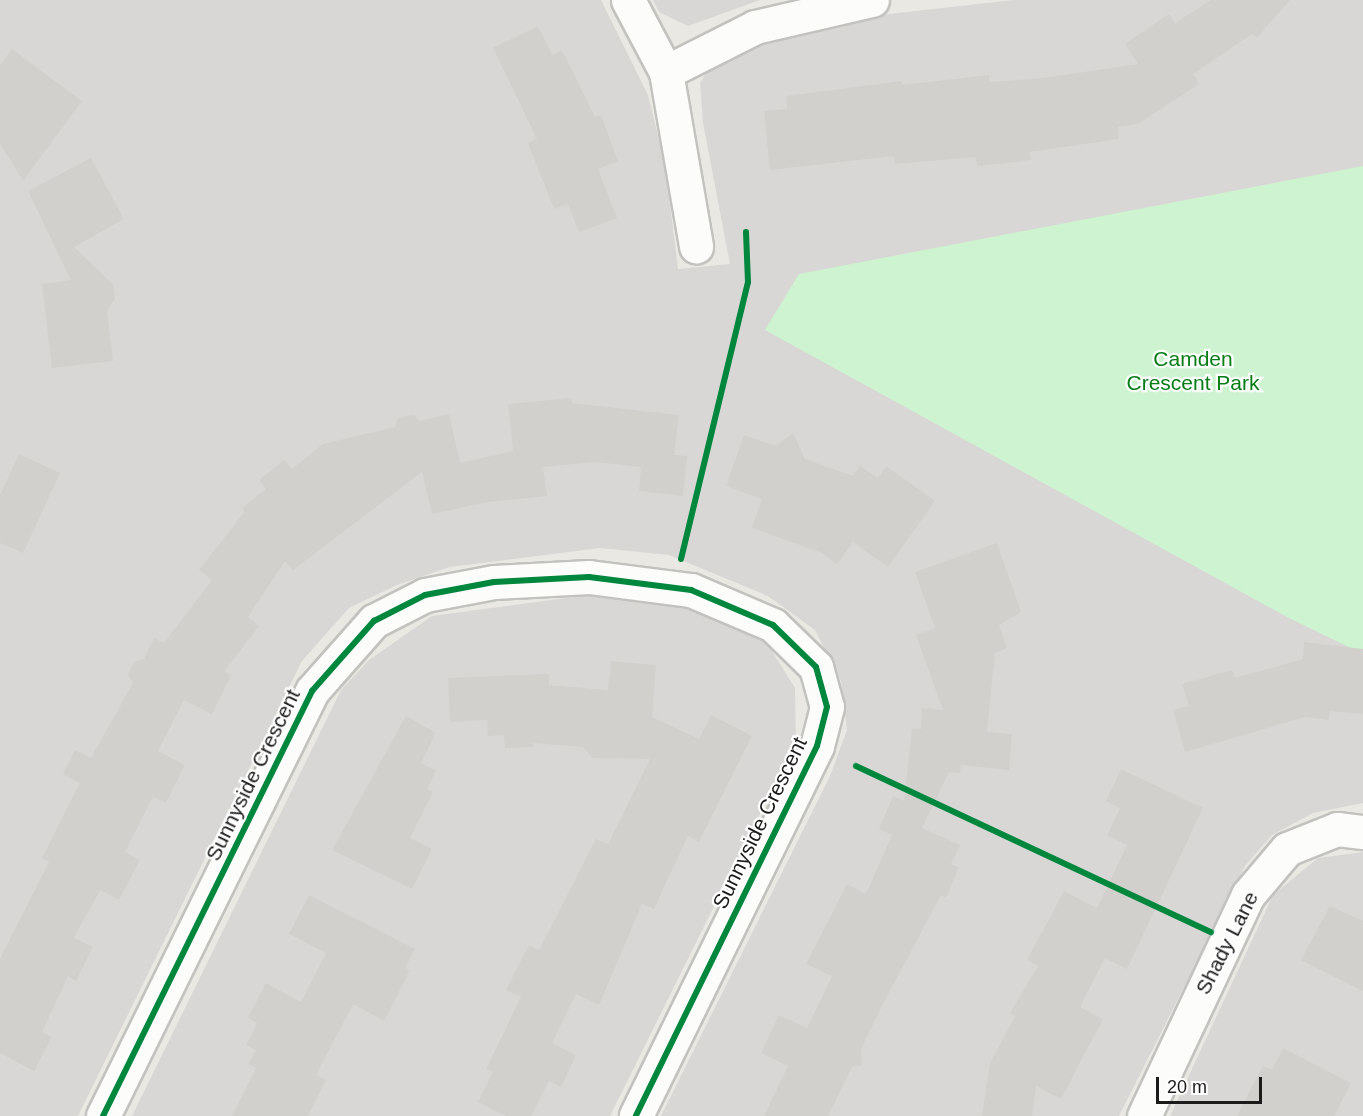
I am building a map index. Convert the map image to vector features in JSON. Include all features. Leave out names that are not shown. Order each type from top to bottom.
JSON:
[{"type":"street","points":[[628,0],[666,72],[696,246]]},
{"type":"street","points":[[666,72],[755,27],[872,0]]},
{"type":"street","name":"Sunnyside Crescent","points":[[103,1116],[312,691],[374,621],[425,595],[494,582],[589,577],[691,590],[773,625],[816,667],[827,707],[817,746],[636,1116]]},
{"type":"street","name":"Shady Lane","points":[[1144,1116],[1248,895],[1287,849],[1337,829],[1363,832]]},
{"type":"shaded area","points":[[0,0],[601,0],[648,95],[665,164],[678,269],[730,264],[703,123],[700,83],[712,63],[751,43],[828,21],[1013,0],[1363,0],[1363,803],[1313,813],[1272,835],[1245,866],[1119,1116],[661,1116],[830,776],[847,730],[841,681],[815,630],[768,596],[669,555],[600,548],[450,567],[397,585],[349,608],[302,661],[78,1116],[0,1116]]},
{"type":"shaded area","points":[[653,0],[760,0],[688,26],[659,12]]},
{"type":"shaded area","points":[[589,595],[699,610],[767,643],[795,688],[796,741],[610,1116],[132,1116],[341,690],[369,660],[432,616]]},
{"type":"shaded area","points":[[1363,852],[1363,1116],[1170,1116],[1273,895],[1318,858]]},
{"type":"green space","name":"Camden Crescent Park","points":[[1363,166],[1363,654],[1289,618],[765,330],[799,274]]},
{"type":"building","points":[[1211,0],[1290,0],[1257,38],[1252,34],[1193,74],[1199,84],[1138,124],[1118,127],[1119,139],[1030,152],[1031,160],[977,166],[976,157],[895,164],[894,156],[770,170],[764,111],[787,109],[786,96],[902,81],[902,85],[989,75],[990,82],[1044,78],[1138,64],[1125,44],[1169,14],[1175,23]]},
{"type":"building","points":[[538,26],[552,55],[562,50],[595,117],[601,115],[618,161],[598,169],[617,218],[579,232],[568,204],[554,209],[528,143],[537,139],[493,48]]},
{"type":"building","points":[[12,49],[82,101],[23,181],[0,144],[0,65]]},
{"type":"building","points":[[91,158],[124,219],[74,247],[113,284],[115,299],[107,310],[113,361],[52,368],[42,284],[71,280],[28,191]]},
{"type":"building","points":[[571,398],[572,403],[679,415],[674,455],[687,456],[683,496],[639,491],[641,467],[594,462],[543,467],[547,496],[488,502],[432,514],[422,472],[293,570],[285,561],[248,617],[259,626],[224,672],[231,675],[212,714],[184,700],[158,751],[185,765],[166,803],[153,797],[125,852],[140,860],[119,900],[100,890],[74,938],[93,947],[76,981],[68,976],[42,1032],[52,1037],[34,1071],[0,1053],[0,959],[49,862],[42,858],[80,783],[63,774],[75,750],[91,758],[133,683],[128,674],[135,661],[144,659],[154,638],[164,643],[212,580],[199,570],[245,511],[242,508],[266,489],[259,480],[284,460],[292,469],[323,444],[395,427],[398,418],[414,415],[419,421],[449,414],[460,463],[513,451],[508,404]]},
{"type":"building","points":[[793,433],[805,459],[853,476],[860,466],[878,478],[886,466],[935,501],[888,567],[853,542],[837,564],[820,552],[752,528],[762,499],[726,486],[744,435],[776,446]]},
{"type":"building","points":[[19,454],[60,473],[23,553],[0,543],[0,495]]},
{"type":"building","points":[[997,543],[1021,612],[999,625],[1007,648],[995,653],[987,732],[1012,734],[1009,770],[961,765],[960,773],[949,772],[922,828],[960,845],[951,864],[959,867],[946,898],[941,895],[884,1002],[861,1049],[862,1065],[852,1067],[828,1116],[764,1116],[788,1066],[761,1053],[779,1015],[807,1028],[832,976],[806,964],[847,884],[866,894],[892,835],[879,829],[893,796],[904,801],[912,729],[921,729],[922,708],[943,710],[916,635],[935,628],[915,572]]},
{"type":"building","points":[[1304,642],[1363,649],[1363,714],[1330,711],[1329,720],[1305,717],[1185,752],[1173,710],[1189,706],[1182,684],[1232,670],[1235,678],[1303,659]]},
{"type":"building","points":[[611,661],[656,665],[652,717],[699,739],[711,715],[752,736],[699,842],[688,836],[654,909],[642,904],[599,1005],[576,994],[552,1043],[576,1055],[561,1087],[549,1081],[531,1116],[506,1116],[478,1102],[493,1072],[486,1069],[521,997],[506,990],[529,945],[539,950],[596,839],[608,844],[650,759],[592,758],[583,747],[533,743],[533,747],[505,748],[504,735],[488,736],[487,720],[450,722],[448,678],[549,674],[549,685],[608,690]]},
{"type":"building","points":[[406,716],[436,733],[421,763],[436,771],[427,789],[433,792],[410,838],[432,849],[412,889],[332,850]]},
{"type":"building","points":[[1121,769],[1203,808],[1127,969],[1105,958],[1080,1007],[1103,1019],[1061,1099],[1036,1086],[1032,1116],[982,1116],[990,1063],[1015,1016],[1010,1013],[1038,966],[1027,960],[1064,891],[1097,908],[1127,845],[1107,835],[1120,808],[1106,801]]},
{"type":"building","points":[[309,895],[415,949],[405,968],[410,970],[384,1021],[353,1004],[316,1075],[326,1080],[308,1116],[232,1116],[256,1068],[248,1064],[256,1050],[246,1045],[257,1023],[248,1018],[266,983],[301,1002],[326,953],[289,934]]},
{"type":"building","points":[[1330,906],[1363,921],[1363,991],[1301,960]]},
{"type":"building","points":[[1283,1048],[1351,1083],[1334,1116],[1237,1116],[1263,1066],[1272,1070]]},
{"type":"cycle path","points":[[681,559],[748,282],[746,232]]},
{"type":"cycle path","points":[[103,1116],[312,691],[374,621],[425,595],[494,582],[589,577],[691,590],[773,625],[816,667],[827,707],[817,746],[636,1116]]},
{"type":"cycle path","points":[[856,766],[1211,932]]}]
